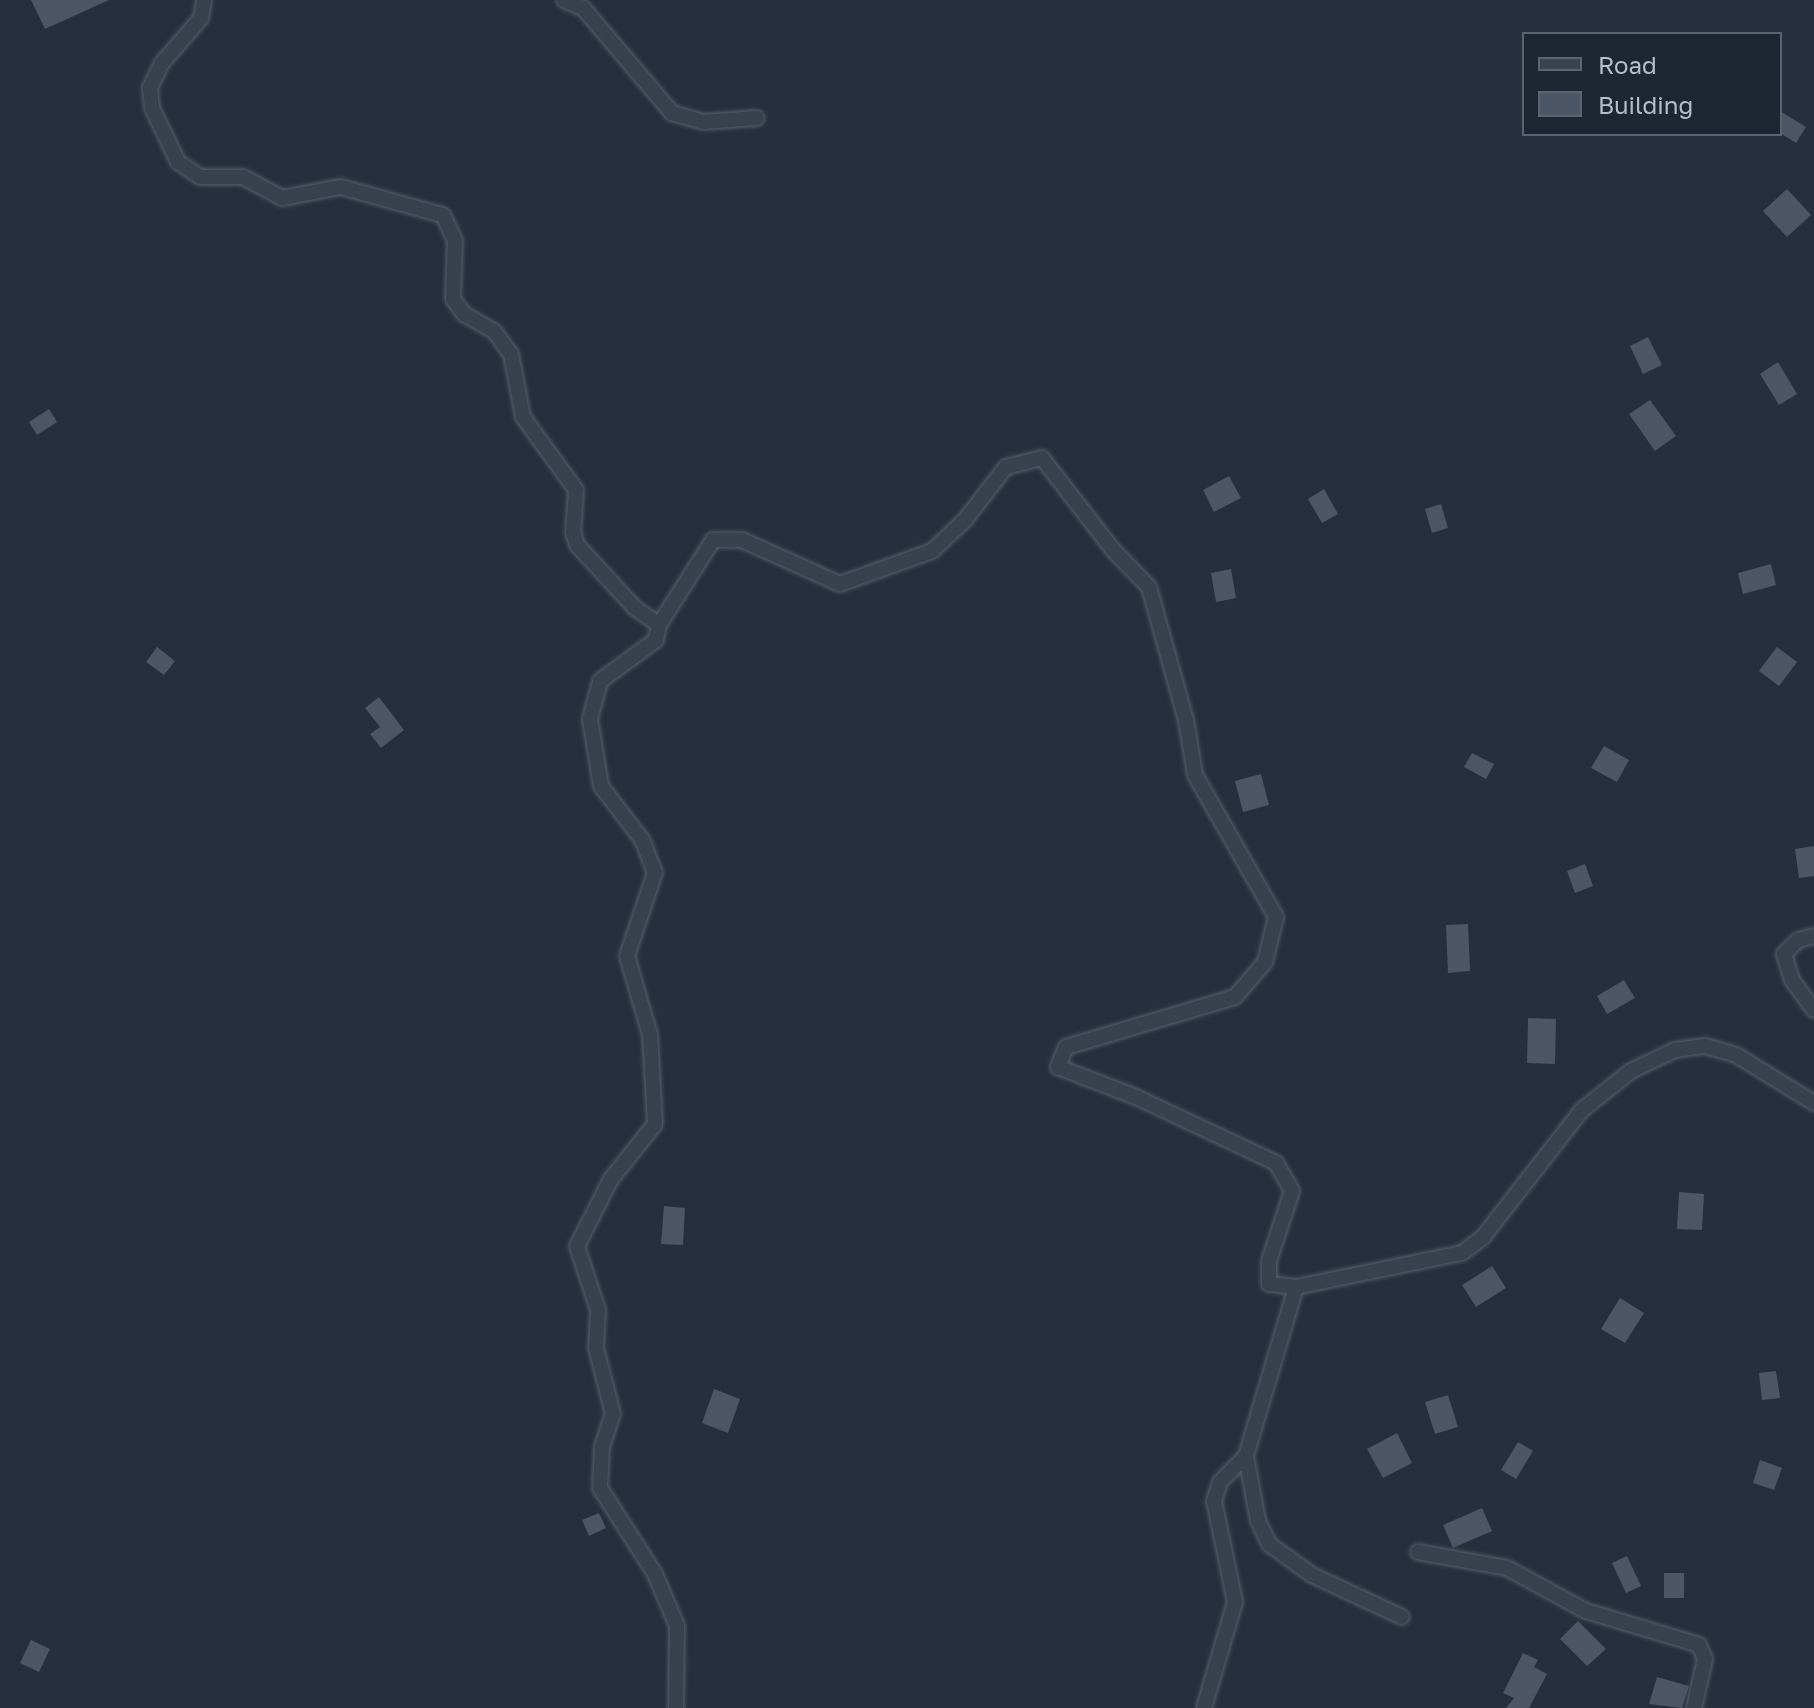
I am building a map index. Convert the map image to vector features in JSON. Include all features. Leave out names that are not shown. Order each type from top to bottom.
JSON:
[{"type":"street","points":[[204,0],[201,18],[162,63],[150,88],[152,108],[178,162],[200,177],[243,177],[282,198],[341,187],[443,215],[455,241],[453,299],[464,314],[494,331],[511,354],[523,417],[576,490],[573,532],[577,545],[635,608],[659,625]]},
{"type":"street","points":[[564,0],[583,8],[672,113],[703,122],[757,118]]},
{"type":"street","points":[[676,1708],[677,1626],[655,1574],[600,1488],[602,1447],[613,1414],[596,1348],[598,1310],[577,1246],[611,1179],[655,1124],[650,1035],[627,956],[655,873],[643,841],[601,786],[590,719],[600,681],[656,640],[659,625],[713,540],[742,540],[840,584],[932,551],[965,520],[1006,467],[1042,458],[1149,587],[1186,720],[1195,775],[1276,917],[1265,962],[1235,997],[1066,1047],[1058,1067],[1136,1097],[1276,1163],[1292,1191],[1269,1261],[1269,1284],[1296,1287],[1462,1253],[1483,1237],[1582,1110],[1631,1071],[1675,1050],[1705,1046],[1736,1055],[1814,1103]]},
{"type":"street","points":[[1814,936],[1798,940],[1784,954],[1792,980],[1814,1010]]},
{"type":"street","points":[[1296,1287],[1246,1456],[1258,1521],[1269,1544],[1312,1575],[1402,1617]]},
{"type":"street","points":[[1204,1708],[1235,1602],[1214,1501],[1220,1482],[1246,1456]]},
{"type":"street","points":[[1418,1552],[1507,1568],[1586,1611],[1699,1645],[1705,1659],[1694,1708]]},
{"type":"building","points":[[31,0],[109,0],[45,29]]},
{"type":"building","points":[[1782,112],[1806,127],[1796,143],[1782,134]]},
{"type":"building","points":[[1787,189],[1811,215],[1787,237],[1763,211]]},
{"type":"building","points":[[1648,337],[1662,365],[1643,374],[1630,346]]},
{"type":"building","points":[[1778,362],[1797,394],[1779,405],[1760,374]]},
{"type":"building","points":[[1650,400],[1676,436],[1655,451],[1629,414]]},
{"type":"building","points":[[49,409],[57,422],[37,435],[29,422]]},
{"type":"building","points":[[1229,476],[1241,498],[1214,512],[1203,490]]},
{"type":"building","points":[[1324,489],[1338,514],[1322,523],[1308,499]]},
{"type":"building","points":[[1441,504],[1448,528],[1432,533],[1425,509]]},
{"type":"building","points":[[1771,564],[1776,585],[1743,594],[1738,573]]},
{"type":"building","points":[[1231,569],[1236,598],[1216,602],[1211,573]]},
{"type":"building","points":[[157,647],[175,661],[164,675],[146,662]]},
{"type":"building","points":[[1777,647],[1797,662],[1779,686],[1759,671]]},
{"type":"building","points":[[379,697],[404,730],[381,748],[370,734],[380,727],[365,708]]},
{"type":"building","points":[[1604,746],[1629,760],[1617,782],[1591,768]]},
{"type":"building","points":[[1472,753],[1494,764],[1486,779],[1464,767]]},
{"type":"building","points":[[1261,774],[1269,805],[1243,812],[1235,781]]},
{"type":"building","points":[[1814,846],[1814,876],[1799,878],[1795,849]]},
{"type":"building","points":[[1585,864],[1593,886],[1575,893],[1567,871]]},
{"type":"building","points":[[1468,924],[1470,971],[1448,973],[1446,925]]},
{"type":"building","points":[[1624,980],[1635,998],[1607,1014],[1597,996]]},
{"type":"building","points":[[1528,1018],[1556,1019],[1555,1064],[1527,1063]]},
{"type":"building","points":[[1679,1192],[1704,1194],[1702,1230],[1677,1229]]},
{"type":"building","points":[[664,1206],[685,1208],[683,1245],[661,1244]]},
{"type":"building","points":[[1492,1266],[1506,1288],[1476,1307],[1462,1285]]},
{"type":"building","points":[[1620,1298],[1644,1313],[1625,1343],[1601,1329]]},
{"type":"building","points":[[1776,1371],[1780,1398],[1762,1400],[1759,1373]]},
{"type":"building","points":[[714,1389],[740,1399],[728,1433],[702,1423]]},
{"type":"building","points":[[1448,1395],[1458,1427],[1435,1434],[1425,1402]]},
{"type":"building","points":[[1397,1433],[1412,1463],[1383,1478],[1367,1449]]},
{"type":"building","points":[[1518,1442],[1533,1451],[1516,1479],[1501,1470]]},
{"type":"building","points":[[1760,1460],[1782,1468],[1774,1490],[1753,1483]]},
{"type":"building","points":[[1482,1508],[1492,1531],[1453,1548],[1443,1525]]},
{"type":"building","points":[[599,1513],[606,1528],[589,1536],[582,1520]]},
{"type":"building","points":[[1627,1556],[1641,1586],[1626,1593],[1612,1563]]},
{"type":"building","points":[[1664,1573],[1684,1573],[1684,1598],[1664,1598]]},
{"type":"building","points":[[1578,1621],[1606,1649],[1587,1666],[1560,1639]]},
{"type":"building","points":[[31,1640],[50,1649],[39,1672],[20,1663]]},
{"type":"building","points":[[1523,1653],[1538,1660],[1534,1667],[1547,1674],[1529,1708],[1506,1708],[1514,1698],[1503,1693]]},
{"type":"building","points":[[1657,1677],[1689,1686],[1682,1708],[1649,1704]]}]
